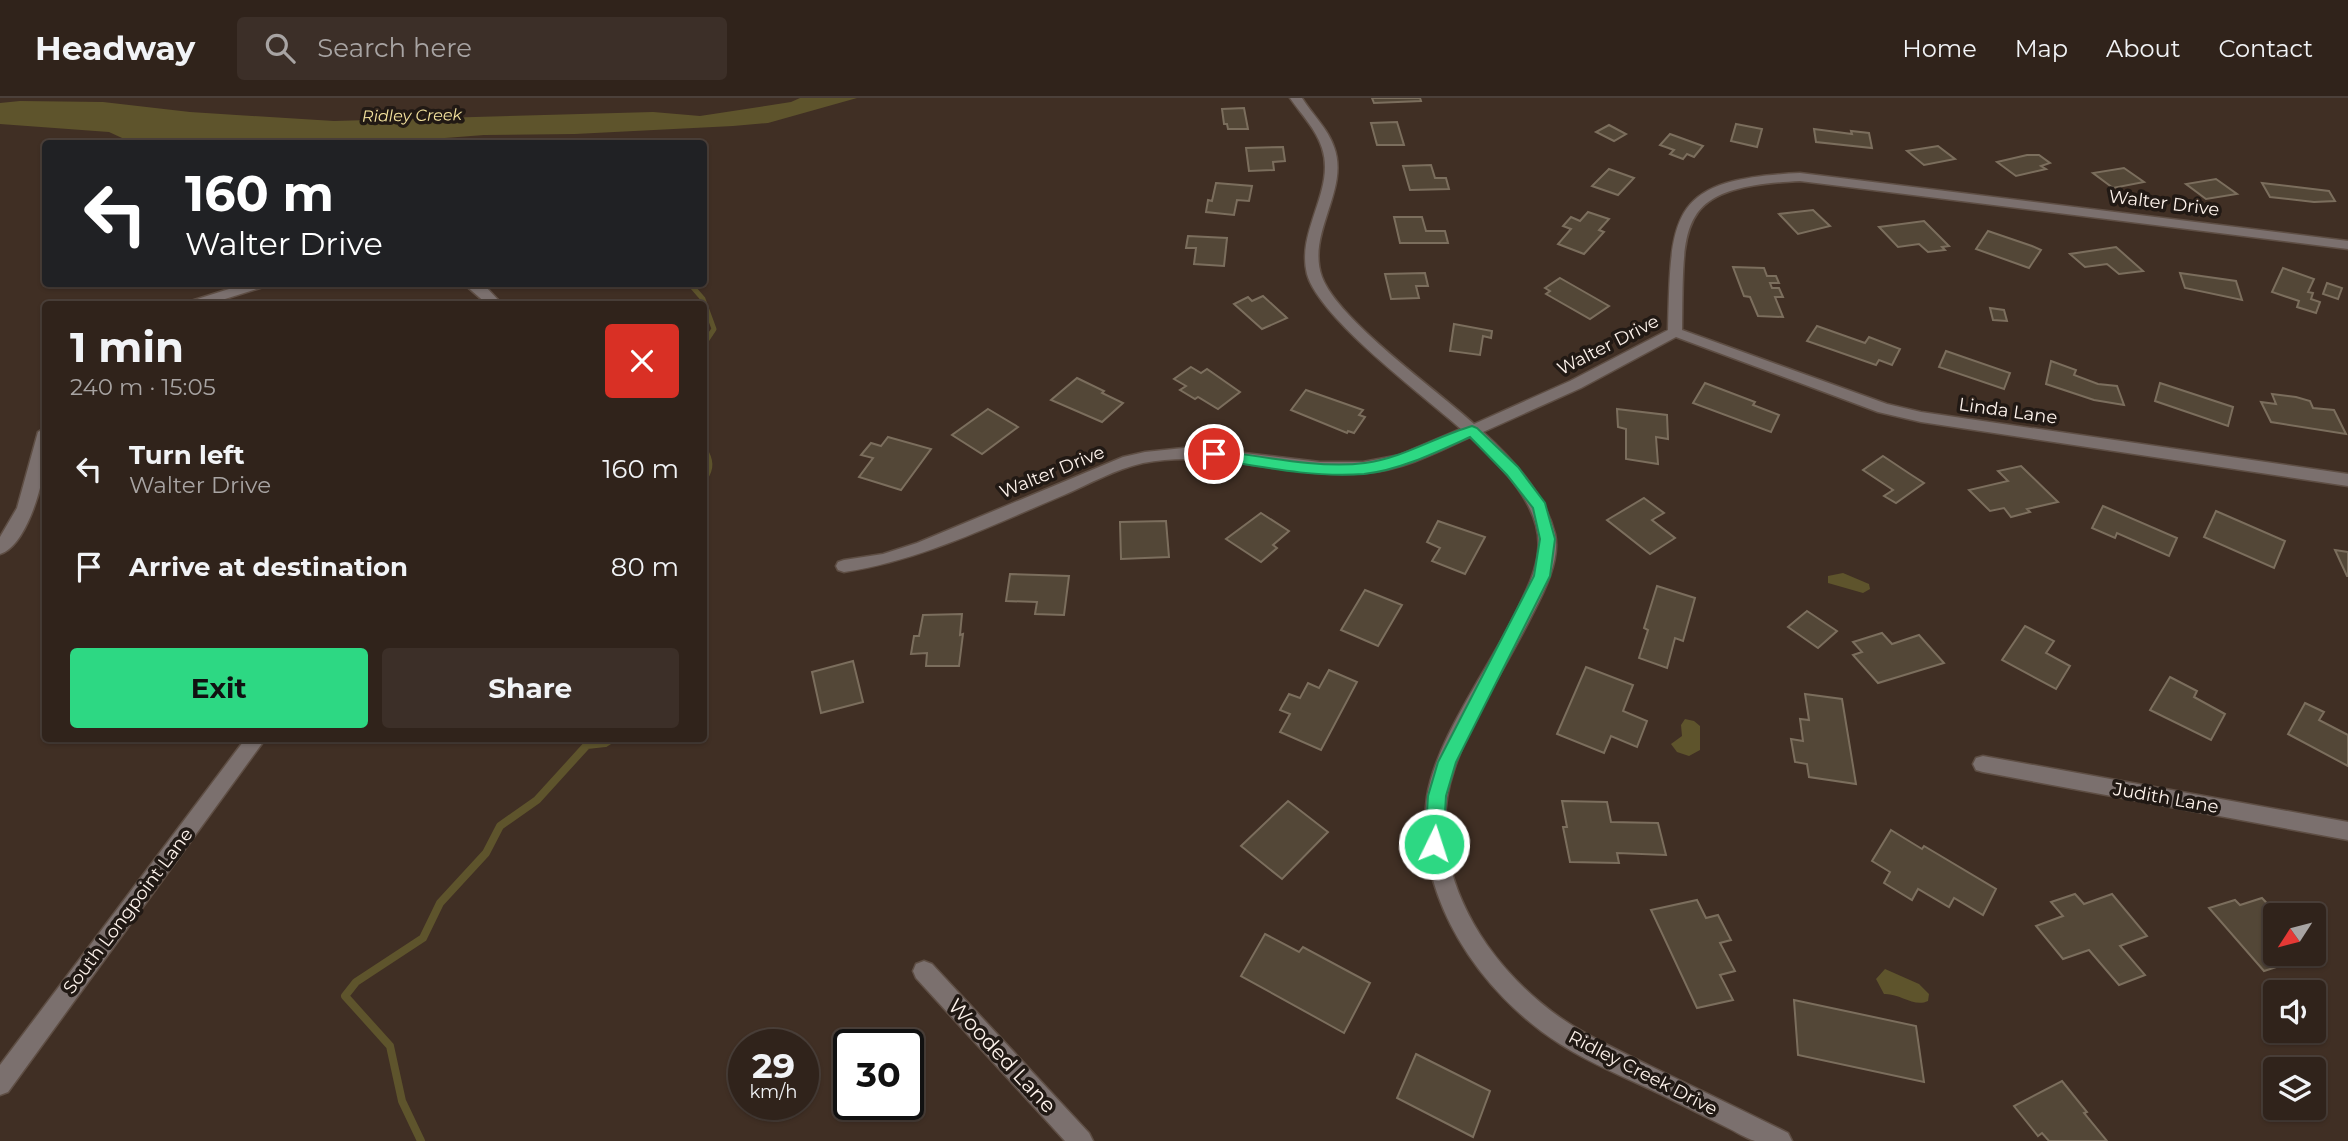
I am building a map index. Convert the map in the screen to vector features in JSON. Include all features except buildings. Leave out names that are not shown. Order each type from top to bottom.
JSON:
[{"type":"street","name":"Ridley Creek Drive","points":[[1296,98],[1330,151],[1332,174],[1320,209],[1311,255],[1321,290],[1343,317],[1472,431],[1513,471],[1540,507],[1548,539],[1542,576],[1447,762],[1437,796],[1434,844],[1447,897],[1472,943],[1504,984],[1559,1031],[1780,1141]]},
{"type":"street","name":"Walter Drive","points":[[844,566],[883,560],[923,547],[1129,461],[1161,454],[1191,452],[1302,467],[1364,468],[1419,454],[1627,360],[1675,332],[1678,246],[1684,221],[1701,199],[1729,186],[1762,178],[1802,177],[2348,245]]},
{"type":"street","points":[[205,301],[249,287]]},
{"type":"street","points":[[477,287],[492,301]]},
{"type":"street","name":"Linda Lane","points":[[1675,332],[1883,408],[1922,417],[2348,480]]},
{"type":"street","points":[[0,548],[8,540],[31,498],[42,450]]},
{"type":"street","name":"South Longpoint Lane","points":[[0,1084],[254,742]]},
{"type":"street","name":"Judith Lane","points":[[1983,764],[2348,831]]},
{"type":"street","name":"Wooded Lane","points":[[924,971],[1081,1141]]},
{"type":"shaded area","points":[[800,98],[857,98],[768,123],[419,140],[126,140],[109,132],[0,124],[0,103],[20,101],[103,102],[190,112],[334,121],[653,112],[700,116],[791,102]]},
{"type":"shaded area","points":[[1843,573],[1869,584],[1870,589],[1863,593],[1828,583],[1828,576]]},
{"type":"shaded area","points":[[1685,719],[1700,726],[1700,750],[1689,756],[1677,752],[1671,744],[1682,736],[1681,725]]},
{"type":"shaded area","points":[[1885,969],[1919,984],[1929,994],[1928,1001],[1917,1003],[1884,994],[1876,979]]},
{"type":"waterway","points":[[693,287],[704,301]]},
{"type":"waterway","points":[[707,310],[714,329],[707,340]]},
{"type":"waterway","points":[[707,455],[707,473]]},
{"type":"waterway","points":[[421,1141],[402,1101],[390,1046],[345,996],[356,982],[423,938],[440,903],[486,853],[500,826],[537,800],[587,745],[607,742]]},
{"type":"route","points":[[1214,454],[1302,467],[1364,468],[1419,454],[1472,431],[1513,471],[1540,507],[1548,539],[1542,576],[1447,762],[1437,796],[1434,844]]},
{"type":"water label","name":"Ridley Creek","points":[[412,115]]}]
